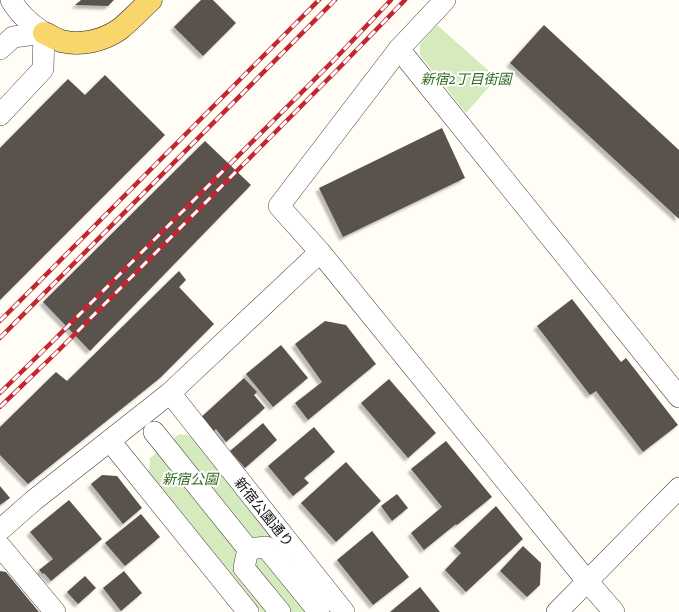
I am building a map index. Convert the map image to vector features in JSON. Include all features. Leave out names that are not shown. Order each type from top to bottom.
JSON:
[{"type":"main road","points":[[44,32],[60,40],[77,43],[90,42],[106,37],[120,29],[152,0]]},
{"type":"street","points":[[12,0],[15,7],[28,21],[44,32]]},
{"type":"street","points":[[445,0],[400,49],[279,206],[320,252],[587,581],[614,612]]},
{"type":"street","points":[[0,49],[13,37],[44,32]]},
{"type":"street","points":[[0,115],[43,69],[44,32]]},
{"type":"street","points":[[400,49],[679,397]]},
{"type":"street","points":[[0,530],[33,501],[170,393],[320,252]]},
{"type":"street","name":"新宿公園通り","points":[[170,393],[344,612]]},
{"type":"street","points":[[154,432],[248,549]]},
{"type":"street","points":[[110,441],[248,612]]},
{"type":"street","points":[[557,612],[679,488]]},
{"type":"street","points":[[0,546],[55,612]]},
{"type":"street","points":[[248,549],[266,547],[319,612]]},
{"type":"street","points":[[248,549],[244,568],[280,612]]},
{"type":"green space","name":"新宿2丁目街園","points":[[437,25],[497,78],[466,113],[420,55],[420,44]]},
{"type":"green space","name":"新宿公園","points":[[179,434],[193,436],[335,612],[261,612],[149,473],[150,458]]},
{"type":"building","points":[[81,0],[114,0],[108,6],[75,5]]},
{"type":"building","points":[[201,0],[213,0],[236,23],[203,56],[174,27]]},
{"type":"building","points":[[544,25],[679,150],[679,219],[510,63]]},
{"type":"building","points":[[105,75],[165,135],[0,300],[0,148],[68,79],[85,95]]},
{"type":"building","points":[[442,128],[465,178],[343,237],[319,188]]},
{"type":"building","points":[[205,141],[251,185],[90,351],[43,302]]},
{"type":"building","points":[[179,271],[186,280],[179,287],[214,324],[160,378],[28,484],[0,455],[0,427],[56,372],[67,381]]},
{"type":"building","points":[[572,299],[621,362],[626,358],[678,425],[643,452],[596,391],[590,395],[537,326]]},
{"type":"building","points":[[325,321],[346,325],[376,364],[308,420],[295,403],[322,382],[295,344]]},
{"type":"building","points":[[281,345],[308,378],[273,407],[246,374]]},
{"type":"building","points":[[244,378],[257,392],[254,395],[265,408],[226,442],[216,429],[210,435],[197,421]]},
{"type":"building","points":[[389,379],[436,433],[408,458],[361,403]]},
{"type":"building","points":[[263,423],[277,440],[245,468],[230,451]]},
{"type":"building","points":[[314,427],[335,452],[304,478],[309,483],[293,496],[268,466]]},
{"type":"building","points":[[446,441],[492,497],[424,550],[411,533],[442,507],[411,469]]},
{"type":"building","points":[[346,462],[381,501],[336,542],[301,503]]},
{"type":"building","points":[[102,475],[117,476],[142,508],[123,524],[91,484]]},
{"type":"building","points":[[0,486],[10,498],[0,505]]},
{"type":"building","points":[[397,494],[408,508],[392,521],[381,506]]},
{"type":"building","points":[[69,500],[102,539],[51,581],[39,570],[53,559],[30,532]]},
{"type":"building","points":[[496,506],[523,539],[466,592],[445,570],[461,553],[454,546]]},
{"type":"building","points":[[141,514],[160,537],[125,566],[105,543]]},
{"type":"building","points":[[372,531],[409,577],[373,605],[337,560]]},
{"type":"building","points":[[523,546],[541,563],[540,585],[527,597],[500,571]]},
{"type":"building","points":[[0,571],[6,572],[39,612],[0,612]]},
{"type":"building","points":[[124,571],[142,593],[121,611],[103,588]]},
{"type":"building","points":[[85,576],[96,588],[78,604],[67,592]]},
{"type":"building","points":[[420,587],[440,612],[390,612]]},
{"type":"railway","points":[[0,321],[319,0]]},
{"type":"railway","points":[[0,338],[335,0]]},
{"type":"railway","points":[[0,393],[335,59],[391,0]]},
{"type":"railway","points":[[0,407],[59,350],[405,0]]}]
